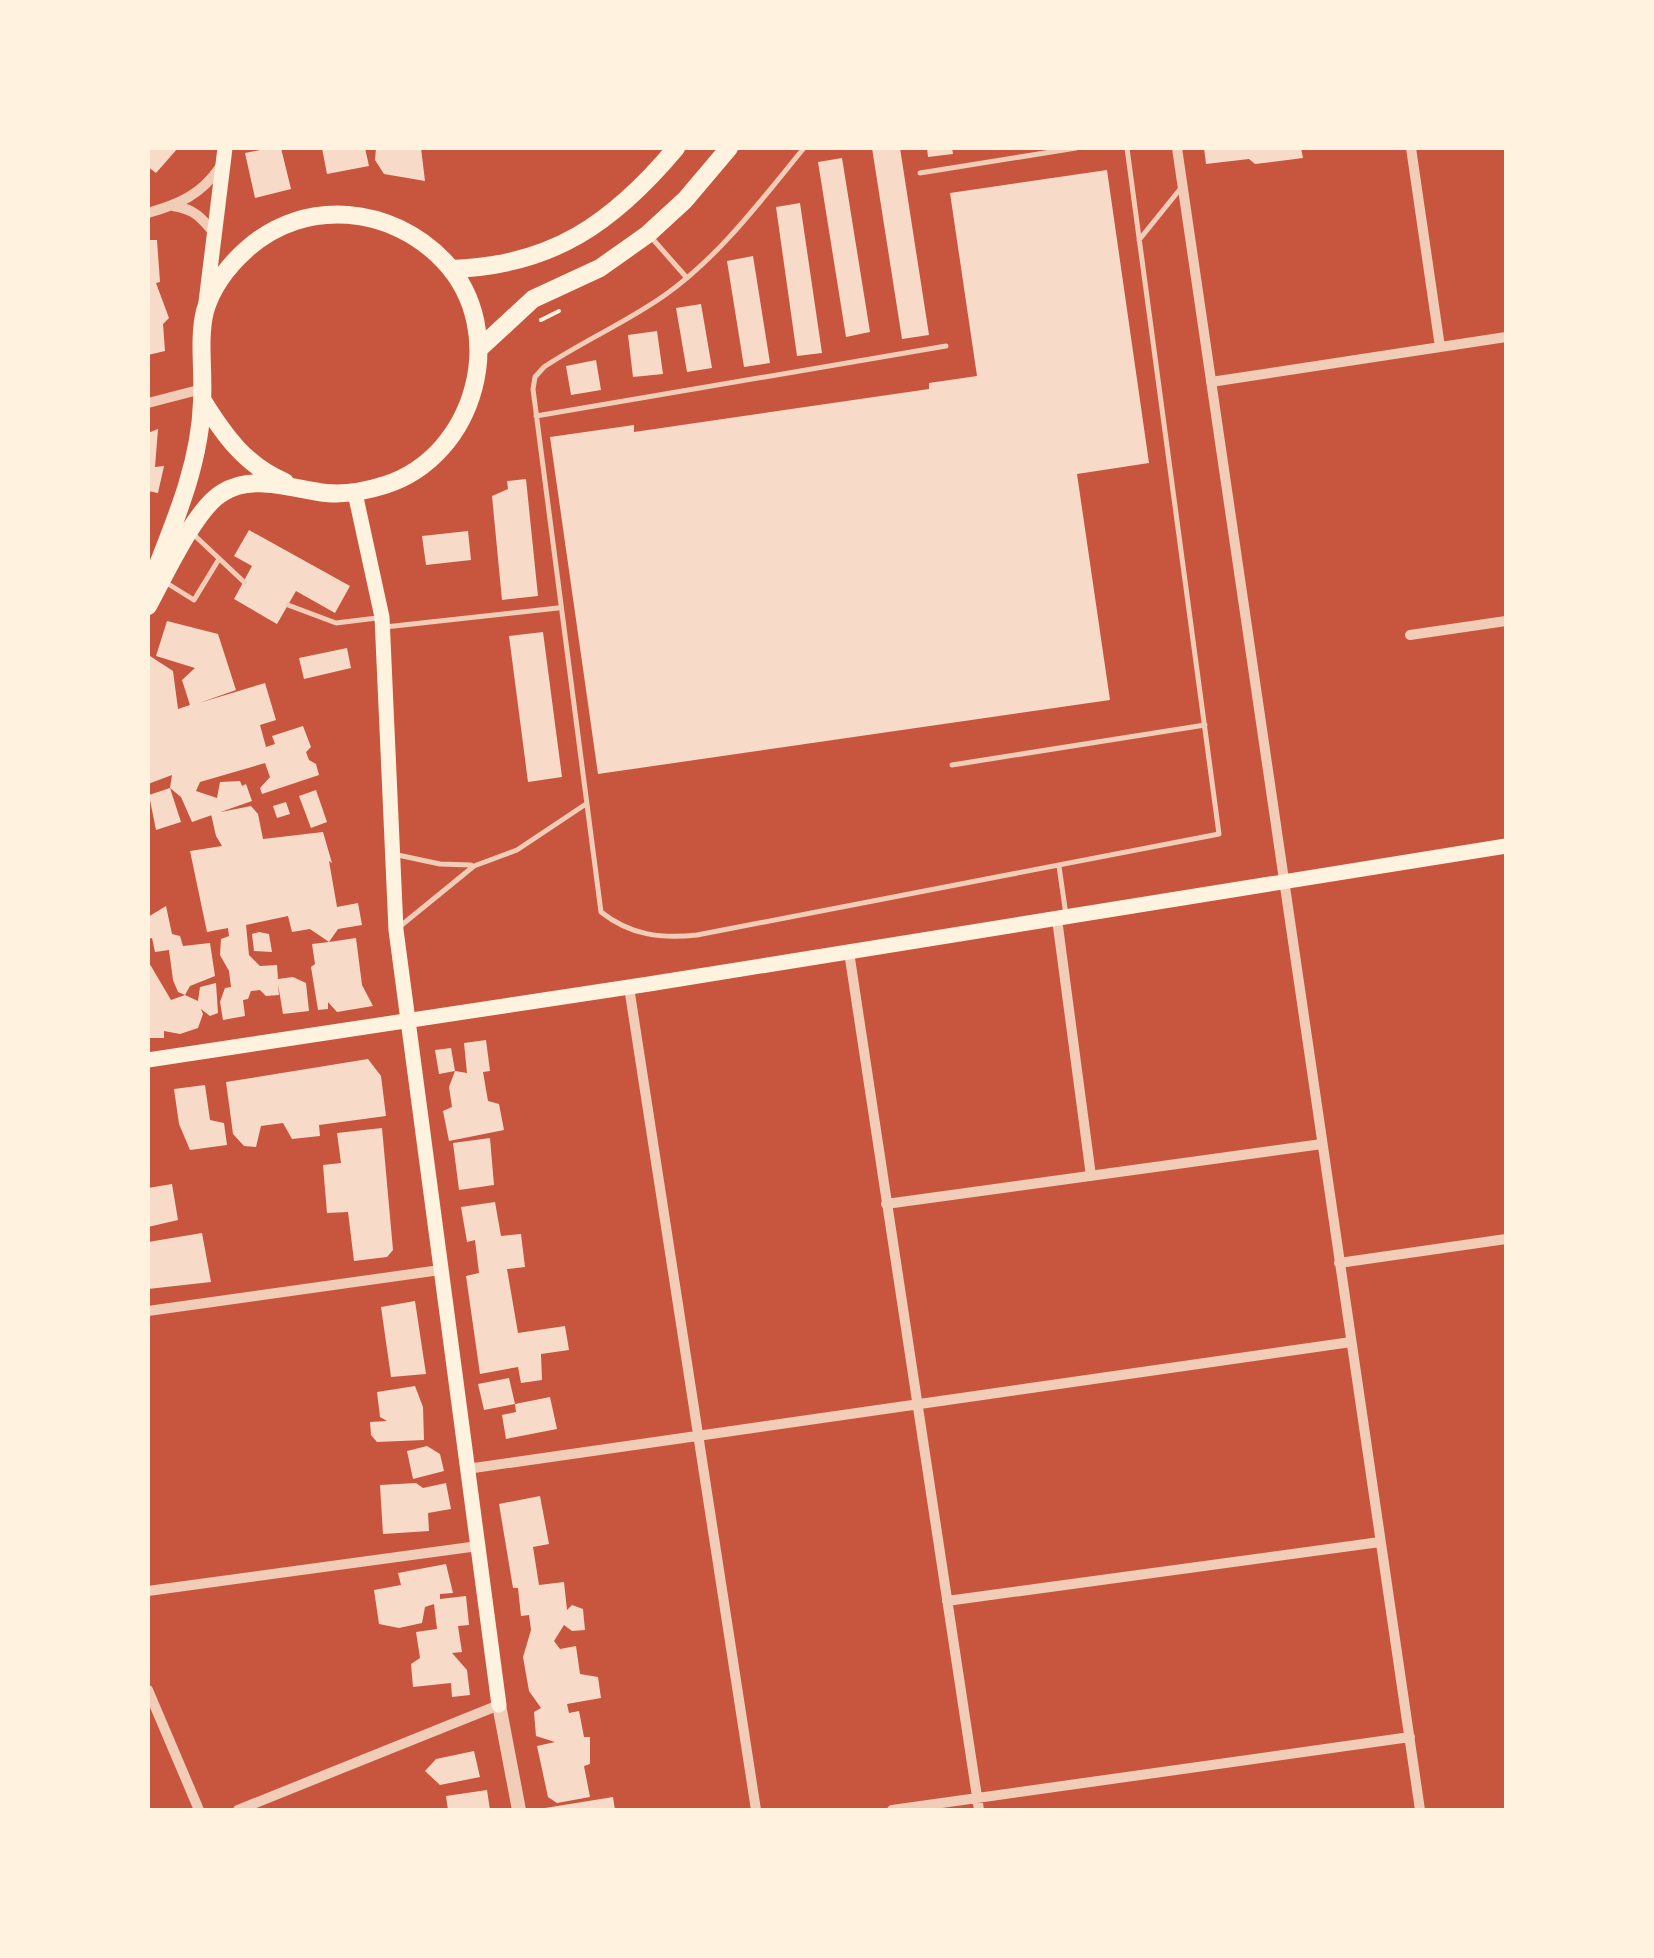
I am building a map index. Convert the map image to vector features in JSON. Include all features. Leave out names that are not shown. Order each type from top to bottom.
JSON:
[{"type":"main road","points":[[452,269],[509,264],[541,256],[573,240],[621,204],[676,148]]},
{"type":"main road","points":[[479,350],[532,299],[600,268],[648,234],[729,148]]},
{"type":"main road","points":[[148,606],[188,480],[202,395],[204,312],[224,154]]},
{"type":"main road","points":[[155,585],[213,500],[234,487],[257,483],[355,492],[388,484],[419,468],[445,445],[464,416],[476,384],[479,350],[472,307],[452,269],[405,230],[376,218],[346,214],[315,216],[285,224],[258,239],[226,272],[204,312]]},
{"type":"main road","points":[[202,395],[240,453],[269,476],[304,489]]},
{"type":"main road","points":[[355,492],[382,622],[396,930],[406,1021],[499,1705]]},
{"type":"main road","points":[[148,1060],[1506,846]]},
{"type":"street","points":[[1176,148],[1420,1810]]},
{"type":"street","points":[[1411,148],[1440,347]]},
{"type":"street","points":[[148,213],[172,206],[202,189],[224,154]]},
{"type":"street","points":[[172,206],[189,208],[214,233]]},
{"type":"street","points":[[1210,382],[1506,337]]},
{"type":"street","points":[[148,403],[202,395]]},
{"type":"street","points":[[1410,635],[1506,621]]},
{"type":"street","points":[[1061,918],[1091,1176]]},
{"type":"street","points":[[848,952],[979,1804]]},
{"type":"street","points":[[629,987],[756,1810]]},
{"type":"street","points":[[886,1204],[1322,1144]]},
{"type":"street","points":[[1339,1263],[1506,1238]]},
{"type":"street","points":[[148,1311],[440,1270]]},
{"type":"street","points":[[467,1469],[1351,1342]]},
{"type":"street","points":[[946,1600],[1380,1542]]},
{"type":"street","points":[[148,1591],[478,1546]]},
{"type":"street","points":[[148,1690],[199,1810]]},
{"type":"street","points":[[238,1810],[499,1705],[519,1810]]},
{"type":"street","points":[[892,1810],[979,1804],[1410,1737]]},
{"type":"lane","points":[[804,148],[762,200],[687,278],[544,368],[535,377],[532,390],[601,912],[619,926],[664,938],[1219,834],[1127,148]]},
{"type":"lane","points":[[920,173],[1076,148]]},
{"type":"lane","points":[[1139,240],[1182,187]]},
{"type":"lane","points":[[648,234],[687,278]]},
{"type":"lane","points":[[536,416],[946,346]]},
{"type":"lane","points":[[190,532],[244,582]]},
{"type":"lane","points":[[155,585],[194,600],[219,559]]},
{"type":"lane","points":[[288,605],[336,623],[559,608]]},
{"type":"lane","points":[[952,765],[1205,726]]},
{"type":"lane","points":[[396,930],[474,866],[516,850],[586,804]]},
{"type":"lane","points":[[392,854],[474,866]]},
{"type":"lane","points":[[1058,866],[1061,918]]},
{"type":"building","points":[[148,148],[178,148],[156,173],[148,167]]},
{"type":"building","points":[[281,148],[291,189],[255,198],[245,153]]},
{"type":"building","points":[[322,148],[365,148],[369,166],[327,174]]},
{"type":"building","points":[[376,148],[421,148],[425,181],[384,174],[375,160]]},
{"type":"building","points":[[872,148],[900,148],[929,335],[902,339]]},
{"type":"building","points":[[927,148],[952,148],[953,154],[928,157]]},
{"type":"building","points":[[1204,148],[1301,148],[1303,158],[1255,164],[1249,159],[1206,164]]},
{"type":"building","points":[[842,158],[870,332],[846,337],[818,162]]},
{"type":"building","points":[[1107,170],[1149,463],[1077,474],[1110,700],[598,774],[550,437],[634,425],[634,432],[929,389],[929,383],[977,376],[950,193]]},
{"type":"building","points":[[800,203],[822,353],[797,356],[776,207]]},
{"type":"building","points":[[148,240],[157,240],[160,282],[156,283],[169,318],[163,324],[165,351],[148,355]]},
{"type":"building","points":[[753,256],[770,363],[744,367],[727,261]]},
{"type":"building","points":[[701,304],[712,368],[687,372],[676,308]]},
{"type":"building","points":[[657,331],[663,374],[633,377],[628,335]]},
{"type":"building","points":[[596,360],[601,390],[571,395],[566,366]]},
{"type":"building","points":[[158,429],[155,467],[164,466],[158,493],[148,491],[148,433]]},
{"type":"building","points":[[526,479],[538,596],[502,600],[492,496],[508,489],[507,481]]},
{"type":"building","points":[[249,530],[350,586],[335,613],[296,591],[277,624],[234,599],[252,566],[234,556]]},
{"type":"building","points":[[468,531],[471,560],[426,565],[422,536]]},
{"type":"building","points":[[167,621],[218,634],[236,690],[199,703],[265,683],[276,720],[260,725],[266,747],[275,744],[272,736],[303,726],[311,747],[306,752],[319,775],[262,794],[260,788],[270,777],[265,763],[200,782],[196,791],[217,798],[220,782],[240,781],[242,786],[246,784],[252,801],[192,822],[181,797],[170,788],[172,775],[148,784],[148,659],[150,656],[173,671],[178,709],[190,705],[182,680],[195,668],[156,656]]},
{"type":"building","points":[[543,632],[562,777],[528,782],[509,636]]},
{"type":"building","points":[[347,648],[351,668],[304,679],[299,658]]},
{"type":"building","points":[[170,788],[181,822],[156,830],[149,795]]},
{"type":"building","points":[[316,790],[327,822],[311,828],[299,796]]},
{"type":"building","points":[[286,802],[290,814],[277,818],[273,806]]},
{"type":"building","points":[[251,806],[258,814],[263,839],[323,832],[332,863],[329,861],[337,907],[358,903],[362,925],[338,929],[329,942],[310,929],[292,932],[288,916],[246,925],[249,955],[260,966],[277,965],[278,979],[293,977],[306,983],[309,1011],[283,1014],[278,984],[279,995],[251,991],[248,999],[243,1000],[245,1016],[223,1020],[220,1002],[225,988],[231,987],[229,971],[220,955],[221,939],[229,936],[228,928],[207,932],[190,851],[222,846],[211,814]]},
{"type":"building","points":[[166,906],[172,934],[180,936],[183,946],[210,943],[215,976],[190,986],[185,995],[178,992],[173,980],[169,950],[155,952],[152,938],[148,939],[148,917]]},
{"type":"building","points":[[252,934],[269,934],[272,952],[254,951]]},
{"type":"building","points":[[356,938],[362,985],[373,1006],[337,1012],[328,1002],[328,1009],[318,1010],[311,967],[315,964],[312,944]]},
{"type":"building","points":[[148,961],[171,1000],[185,995],[198,1001],[200,987],[216,983],[218,1013],[210,1016],[201,1009],[198,1028],[180,1034],[164,1031],[164,1038],[148,1038]]},
{"type":"building","points":[[486,1040],[490,1071],[483,1072],[488,1101],[499,1104],[504,1130],[449,1141],[443,1111],[452,1107],[449,1087],[455,1071],[467,1073],[464,1043]]},
{"type":"building","points":[[451,1048],[455,1071],[439,1074],[435,1050]]},
{"type":"building","points":[[368,1059],[381,1076],[386,1116],[319,1125],[320,1136],[292,1139],[283,1123],[261,1126],[256,1147],[244,1146],[233,1134],[226,1082]]},
{"type":"building","points":[[205,1085],[210,1120],[224,1123],[227,1145],[190,1150],[179,1124],[174,1089]]},
{"type":"building","points":[[382,1128],[393,1250],[387,1257],[354,1261],[348,1212],[327,1213],[323,1165],[341,1163],[337,1133]]},
{"type":"building","points":[[490,1138],[494,1185],[459,1190],[453,1143]]},
{"type":"building","points":[[172,1184],[178,1220],[148,1227],[148,1188]]},
{"type":"building","points":[[495,1202],[501,1236],[521,1234],[525,1267],[507,1269],[518,1333],[565,1326],[569,1350],[541,1354],[542,1380],[521,1383],[518,1367],[480,1374],[466,1276],[479,1273],[475,1240],[467,1242],[461,1207]]},
{"type":"building","points":[[202,1233],[211,1282],[148,1289],[148,1242]]},
{"type":"building","points":[[415,1301],[426,1374],[391,1377],[381,1307]]},
{"type":"building","points":[[509,1378],[515,1404],[484,1410],[478,1384]]},
{"type":"building","points":[[415,1386],[423,1407],[424,1440],[377,1442],[371,1435],[370,1422],[387,1421],[380,1417],[377,1392]]},
{"type":"building","points":[[550,1397],[557,1429],[506,1439],[502,1415],[516,1412],[515,1404]]},
{"type":"building","points":[[427,1446],[440,1454],[444,1471],[413,1479],[407,1451]]},
{"type":"building","points":[[416,1483],[423,1488],[446,1483],[451,1509],[428,1513],[429,1531],[383,1534],[380,1485]]},
{"type":"building","points":[[540,1496],[549,1544],[533,1547],[539,1585],[564,1582],[567,1610],[572,1605],[583,1609],[585,1630],[572,1631],[564,1625],[554,1641],[560,1649],[576,1646],[580,1674],[598,1677],[601,1698],[567,1704],[569,1713],[579,1711],[584,1737],[590,1737],[590,1764],[584,1766],[590,1797],[557,1803],[548,1797],[537,1746],[555,1742],[536,1736],[534,1712],[541,1708],[529,1691],[523,1657],[531,1630],[529,1615],[521,1616],[518,1588],[513,1588],[499,1504]]},
{"type":"building","points":[[446,1564],[453,1593],[440,1594],[440,1599],[466,1596],[469,1625],[458,1626],[462,1652],[452,1653],[467,1670],[470,1695],[452,1697],[451,1683],[413,1687],[411,1664],[420,1658],[416,1632],[437,1629],[434,1604],[425,1607],[422,1623],[399,1628],[379,1624],[374,1590],[401,1585],[398,1573]]},
{"type":"building","points":[[474,1751],[480,1777],[440,1785],[425,1771],[436,1759]]},
{"type":"building","points":[[487,1790],[490,1810],[448,1810],[446,1796]]},
{"type":"building","points":[[613,1797],[615,1810],[545,1810],[545,1808]]}]
